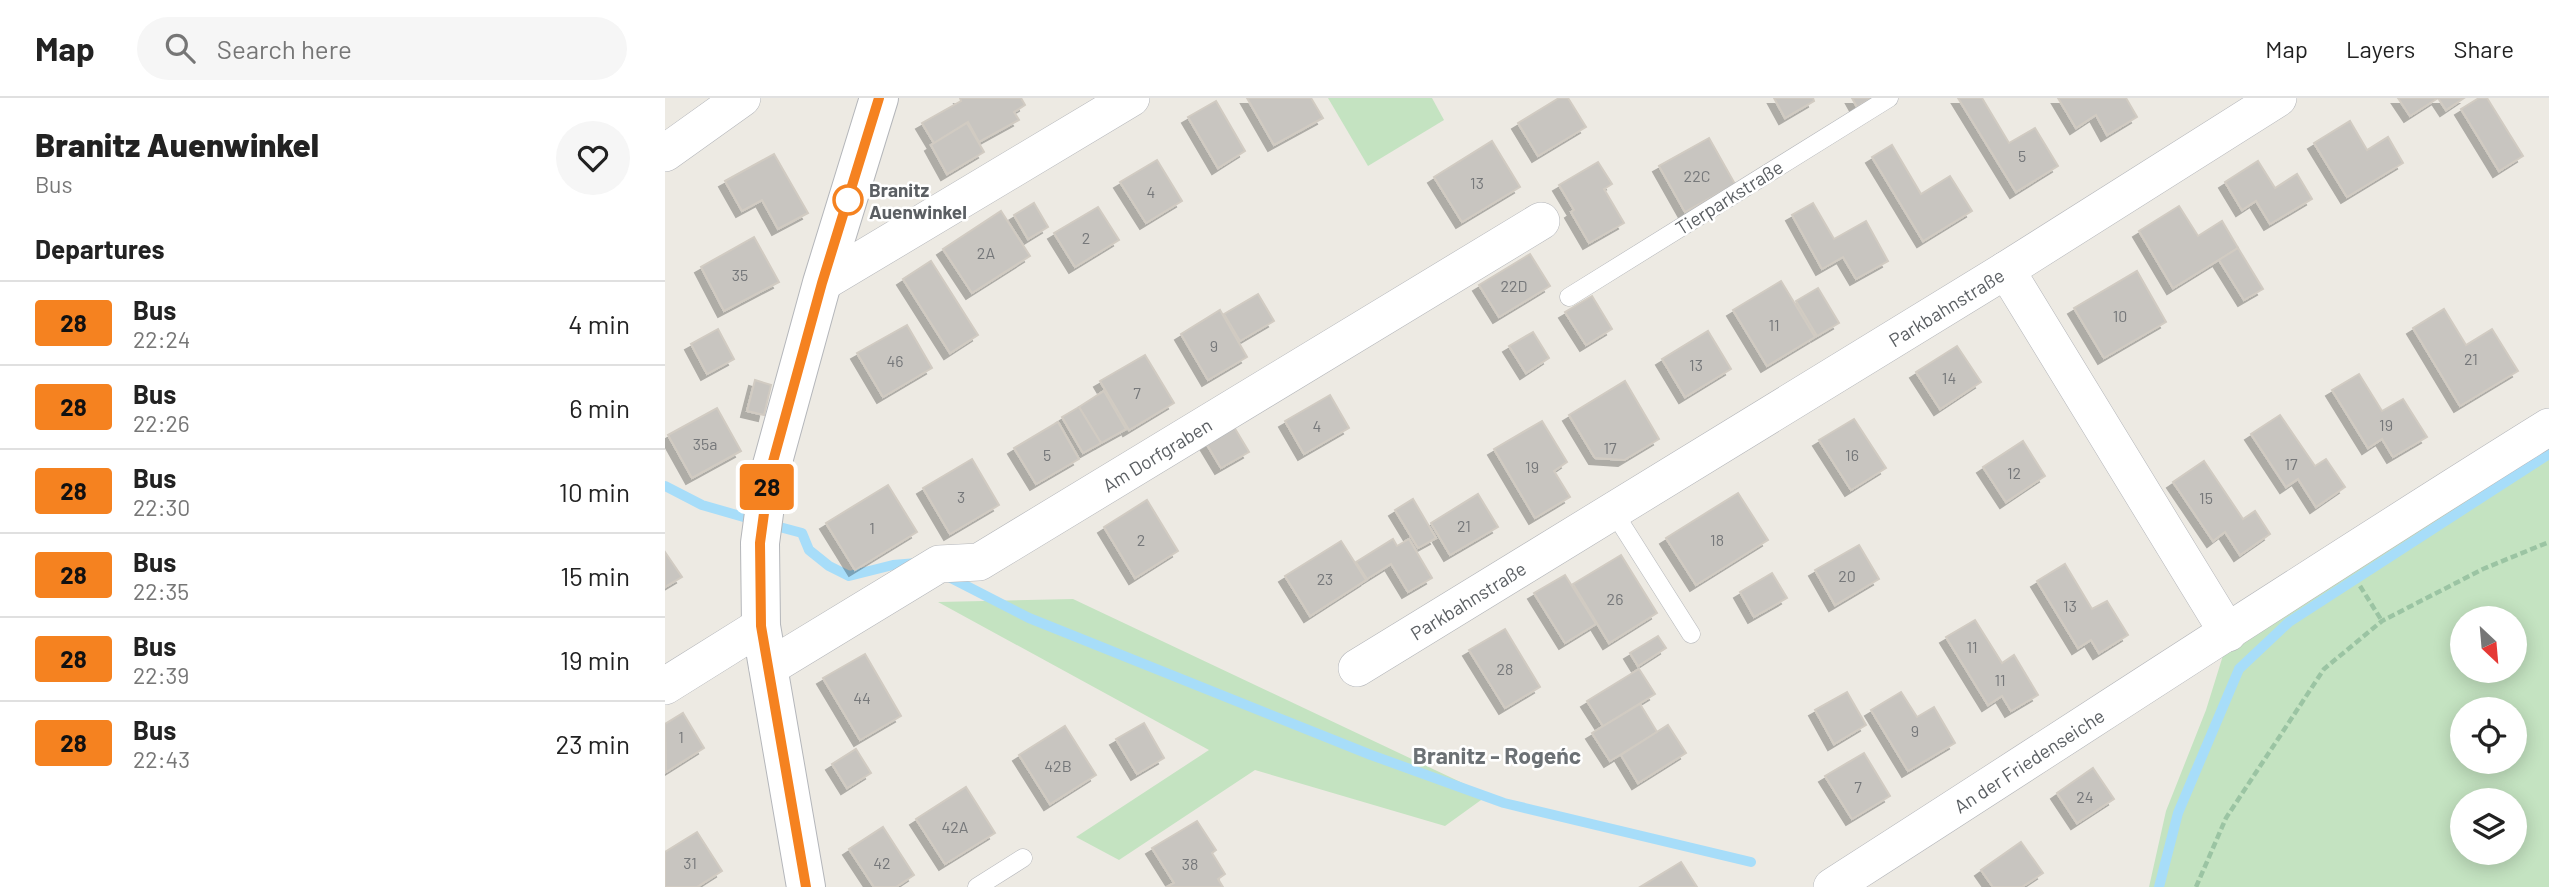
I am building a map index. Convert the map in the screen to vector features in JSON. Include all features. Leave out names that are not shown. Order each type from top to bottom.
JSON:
[{"type":"street","points":[[665,153],[742,98]]},
{"type":"street","points":[[806,887],[761,626],[760,543],[769,476],[822,283],[879,98]]},
{"type":"street","points":[[822,283],[1131,98]]},
{"type":"street","name":"Parkbahnstraße","points":[[1357,668],[2006,270],[2278,98]]},
{"type":"street","name":"Am Dorfgraben","points":[[768,668],[939,564],[979,562],[1541,221]]},
{"type":"street","points":[[2006,270],[2228,633]]},
{"type":"street","name":"An der Friedenseiche","points":[[1832,887],[2228,633],[2341,556],[2549,427]]},
{"type":"street","points":[[665,686],[761,626]]},
{"type":"lane","name":"Tierparkstraße","points":[[1569,297],[1889,98]]},
{"type":"lane","points":[[1613,512],[1691,634]]},
{"type":"lane","points":[[977,887],[1023,858]]},
{"type":"path","points":[[2196,887],[2225,818],[2323,668],[2382,621],[2483,569],[2549,542]]},
{"type":"path","points":[[2362,589],[2382,621]]},
{"type":"green space","points":[[1328,98],[1432,98],[1444,120],[1368,166]]},
{"type":"green space","points":[[2549,444],[2549,887],[2149,887],[2166,811],[2206,710],[2225,649]]},
{"type":"green space","points":[[1073,599],[1488,795],[1445,826],[1255,770],[1119,860],[1076,837],[1209,750],[938,602]]},
{"type":"building","points":[[960,98],[1021,98],[1025,105],[1014,112],[1019,120],[979,142],[968,122],[934,143],[922,123],[961,101]]},
{"type":"building","points":[[1247,98],[1311,98],[1323,118],[1274,145]]},
{"type":"building","points":[[1559,98],[1568,98],[1586,127],[1538,156],[1518,123]]},
{"type":"building","points":[[1774,98],[1813,98],[1814,101],[1785,118]]},
{"type":"building","points":[[1852,98],[1872,98],[1857,107]]},
{"type":"building","points":[[1958,98],[1982,98],[2009,143],[2035,128],[2058,166],[2016,192]]},
{"type":"building","points":[[2058,98],[2126,98],[2137,117],[2107,135],[2096,115],[2076,128]]},
{"type":"building","points":[[2398,98],[2438,98],[2410,116]]},
{"type":"building","points":[[2438,98],[2464,98],[2446,110]]},
{"type":"building","points":[[2479,98],[2487,98],[2523,156],[2499,171],[2461,109]]},
{"type":"building","points":[[1216,101],[1245,151],[1218,168],[1188,117]]},
{"type":"building","points":[[2350,121],[2367,150],[2388,137],[2403,163],[2347,197],[2314,143]]},
{"type":"building","points":[[967,123],[984,152],[947,174],[931,145]]},
{"type":"building","points":[[1709,138],[1735,184],[1685,212],[1659,166]]},
{"type":"building","points":[[1492,141],[1520,187],[1462,222],[1434,177]]},
{"type":"building","points":[[1892,145],[1921,194],[1950,176],[1972,211],[1923,241],[1872,157]]},
{"type":"building","points":[[774,154],[808,213],[778,229],[762,200],[742,211],[725,181]]},
{"type":"building","points":[[1157,160],[1182,201],[1146,223],[1120,182]]},
{"type":"building","points":[[2258,161],[2275,188],[2297,174],[2312,199],[2270,224],[2256,201],[2242,210],[2225,182]]},
{"type":"building","points":[[1598,162],[1612,184],[1604,189],[1624,223],[1589,243],[1559,185]]},
{"type":"building","points":[[1034,203],[1048,227],[1028,239],[1014,215]]},
{"type":"building","points":[[1813,203],[1834,239],[1866,221],[1888,261],[1856,279],[1843,257],[1822,269],[1792,215]]},
{"type":"building","points":[[2179,206],[2198,236],[2222,221],[2238,248],[2173,288],[2139,231]]},
{"type":"building","points":[[1098,207],[1119,240],[1075,267],[1054,233]]},
{"type":"building","points":[[1001,211],[1030,256],[972,293],[943,249]]},
{"type":"building","points":[[754,237],[779,282],[724,311],[701,267]]},
{"type":"building","points":[[2238,248],[2263,289],[2244,300],[2219,260]]},
{"type":"building","points":[[1530,254],[1550,286],[1499,317],[1479,285]]},
{"type":"building","points":[[931,261],[978,335],[950,353],[903,279]]},
{"type":"building","points":[[2137,271],[2166,322],[2104,358],[2074,308]]},
{"type":"building","points":[[1781,281],[1815,337],[1767,366],[1733,310]]},
{"type":"building","points":[[1818,288],[1839,323],[1817,336],[1796,301]]},
{"type":"building","points":[[1258,294],[1274,321],[1240,341],[1224,314]]},
{"type":"building","points":[[1592,296],[1612,329],[1586,345],[1565,312]]},
{"type":"building","points":[[2444,309],[2466,345],[2492,329],[2518,371],[2460,406],[2413,328]]},
{"type":"building","points":[[1220,310],[1247,357],[1208,380],[1181,334]]},
{"type":"building","points":[[907,325],[932,368],[883,397],[857,353]]},
{"type":"building","points":[[718,329],[734,359],[707,374],[691,344]]},
{"type":"building","points":[[1708,331],[1731,369],[1685,397],[1662,359]]},
{"type":"building","points":[[1533,332],[1549,358],[1526,373],[1509,346]]},
{"type":"building","points":[[1957,346],[1981,382],[1940,409],[1916,372]]},
{"type":"building","points":[[1145,355],[1174,403],[1129,430],[1100,381]]},
{"type":"building","points":[[2359,374],[2382,411],[2403,399],[2427,437],[2393,457],[2382,439],[2368,448],[2332,390]]},
{"type":"building","points":[[755,380],[771,385],[764,415],[747,411]]},
{"type":"building","points":[[1625,381],[1659,439],[1624,460],[1595,458],[1569,415]]},
{"type":"building","points":[[1104,391],[1126,429],[1101,443],[1079,407]]},
{"type":"building","points":[[1330,395],[1349,428],[1304,454],[1285,421]]},
{"type":"building","points":[[1079,407],[1101,443],[1083,453],[1062,417]]},
{"type":"building","points":[[717,408],[741,451],[692,478],[668,435]]},
{"type":"building","points":[[2280,415],[2315,466],[2326,459],[2345,487],[2316,507],[2298,479],[2286,487],[2251,434]]},
{"type":"building","points":[[1854,419],[1886,468],[1851,490],[1819,440]]},
{"type":"building","points":[[1542,421],[1567,462],[1554,471],[1570,497],[1535,518],[1494,449]]},
{"type":"building","points":[[1058,422],[1079,459],[1036,484],[1014,448]]},
{"type":"building","points":[[1231,422],[1249,452],[1221,468],[1203,438]]},
{"type":"building","points":[[2023,441],[2045,476],[2006,502],[1983,467]]},
{"type":"building","points":[[972,459],[999,505],[950,534],[923,488]]},
{"type":"building","points":[[2204,461],[2243,519],[2255,511],[2270,534],[2240,555],[2225,532],[2213,541],[2173,482]]},
{"type":"building","points":[[888,485],[917,532],[855,570],[826,523]]},
{"type":"building","points":[[1738,493],[1768,540],[1696,585],[1666,538]]},
{"type":"building","points":[[1478,494],[1498,527],[1450,555],[1431,523]]},
{"type":"building","points":[[1413,499],[1436,538],[1418,548],[1395,510]]},
{"type":"building","points":[[1147,500],[1178,551],[1135,578],[1104,527]]},
{"type":"building","points":[[1393,539],[1397,546],[1409,539],[1432,578],[1408,592],[1391,564],[1367,579],[1356,562]]},
{"type":"building","points":[[1341,541],[1366,580],[1310,616],[1285,576]]},
{"type":"building","points":[[1859,545],[1879,579],[1835,605],[1815,570]]},
{"type":"building","points":[[665,552],[682,577],[665,587]]},
{"type":"building","points":[[1621,555],[1657,613],[1609,643],[1573,584]]},
{"type":"building","points":[[2065,564],[2092,609],[2107,601],[2128,635],[2099,653],[2091,640],[2078,648],[2037,581]]},
{"type":"building","points":[[1772,573],[1787,598],[1754,617],[1740,592]]},
{"type":"building","points":[[1565,575],[1596,624],[1565,643],[1534,593]]},
{"type":"building","points":[[1975,620],[2002,663],[2014,655],[2038,695],[2011,711],[2002,696],[1988,705],[1946,637]]},
{"type":"building","points":[[1505,629],[1540,687],[1505,708],[1469,650]]},
{"type":"building","points":[[1658,636],[1666,648],[1638,666],[1630,653]]},
{"type":"building","points":[[865,654],[901,716],[860,740],[823,678]]},
{"type":"building","points":[[1639,669],[1655,694],[1603,726],[1587,701]]},
{"type":"building","points":[[1847,692],[1866,725],[1834,744],[1815,710]]},
{"type":"building","points":[[1901,692],[1917,717],[1934,707],[1955,743],[1908,771],[1871,710]]},
{"type":"building","points":[[1640,704],[1657,732],[1610,761],[1592,733]]},
{"type":"building","points":[[683,713],[704,748],[666,772],[665,724]]},
{"type":"building","points":[[1144,723],[1164,758],[1137,774],[1116,739]]},
{"type":"building","points":[[1668,725],[1686,753],[1638,783],[1621,755]]},
{"type":"building","points":[[1065,726],[1096,775],[1050,804],[1019,755]]},
{"type":"building","points":[[856,749],[871,773],[847,788],[832,764]]},
{"type":"building","points":[[1864,753],[1890,796],[1852,819],[1825,776]]},
{"type":"building","points":[[2093,768],[2114,799],[2077,823],[2057,793]]},
{"type":"building","points":[[966,787],[995,833],[945,864],[916,819]]},
{"type":"building","points":[[1197,821],[1216,850],[1212,853],[1225,874],[1218,879],[1223,887],[1167,887],[1174,883],[1152,848]]},
{"type":"building","points":[[883,827],[914,875],[896,887],[874,887],[849,849]]},
{"type":"building","points":[[697,832],[722,871],[697,887],[665,887],[665,852]]},
{"type":"building","points":[[2021,842],[2043,873],[2022,887],[1993,887],[1981,870]]},
{"type":"building","points":[[1681,862],[1697,887],[1640,887]]},
{"type":"waterway","points":[[2159,887],[2178,813],[2239,669],[2289,622],[2549,454]]},
{"type":"waterway","points":[[665,486],[702,505],[754,520]]},
{"type":"waterway","points":[[772,525],[802,533],[809,550],[829,566],[849,576],[893,565],[917,563]]},
{"type":"waterway","points":[[949,577],[1029,618],[1371,755],[1504,803],[1751,862]]},
{"type":"bus line","name":"28","points":[[806,887],[761,626],[760,543],[769,476],[822,283],[879,98]]},
{"type":"place","name":"Branitz Auenwinkel","points":[[848,200]]},
{"type":"district","name":"Branitz - Rogeńc","points":[[1497,755]]}]
